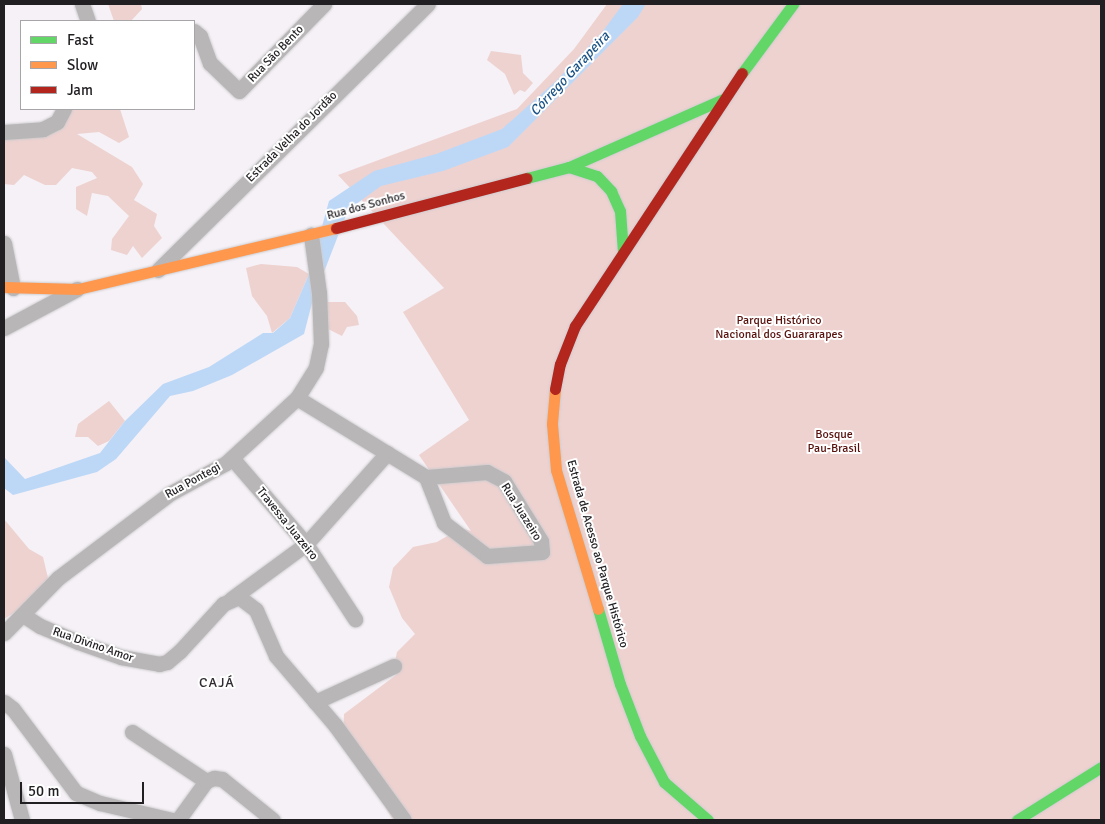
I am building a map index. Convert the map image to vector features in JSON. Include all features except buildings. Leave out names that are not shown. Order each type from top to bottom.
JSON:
[{"type":"main road","name":"Estrada de Acesso ao Parque Histórico","points":[[708,820],[664,782],[640,736],[620,684],[556,470],[552,424],[558,372],[575,326],[723,99],[794,4]]},
{"type":"main road","name":"Rua dos Sonhos","points":[[8,288],[78,289],[314,239],[359,222],[569,167],[723,99]]},
{"type":"main road","points":[[569,167],[597,176],[611,191],[620,211],[623,252]]},
{"type":"main road","points":[[1018,820],[1101,767]]},
{"type":"street","points":[[82,4],[88,20]]},
{"type":"street","name":"Rua São Bento","points":[[195,32],[200,36],[210,63],[239,91],[324,4]]},
{"type":"street","name":"Estrada Velha do Jordão","points":[[157,271],[394,34],[428,4]]},
{"type":"street","points":[[4,132],[43,129],[57,122],[63,110]]},
{"type":"street","name":"Rua Pontegi","points":[[4,633],[58,578],[147,509],[232,458],[296,398],[316,367],[321,344],[314,239]]},
{"type":"street","points":[[4,243],[8,288]]},
{"type":"street","points":[[4,328],[78,289]]},
{"type":"street","points":[[296,398],[426,477]]},
{"type":"street","points":[[306,544],[386,454]]},
{"type":"street","name":"Travessa Juazeiro","points":[[232,458],[306,544],[355,619]]},
{"type":"street","name":"Rua Juazeiro","points":[[487,472],[504,481],[540,541],[542,552],[487,556],[444,523],[426,477],[487,472]]},
{"type":"street","name":"Rua Divino Amor","points":[[23,615],[40,626],[104,651],[159,664],[167,662],[231,599],[306,544]]},
{"type":"street","points":[[231,599],[239,597],[256,610],[276,656],[315,702],[404,820]]},
{"type":"street","points":[[315,702],[394,666]]},
{"type":"street","points":[[4,702],[13,708],[76,793],[100,803],[172,820]]},
{"type":"street","points":[[132,732],[206,781],[222,779],[272,820]]},
{"type":"street","points":[[4,754],[22,820]]},
{"type":"street","points":[[178,820],[206,781]]},
{"type":"green space","points":[[108,4],[141,4],[142,9],[132,20],[114,20]]},
{"type":"green space","name":"Bosque Pau-Brasil","points":[[607,4],[1101,4],[1101,820],[393,820],[343,739],[344,714],[396,675],[394,666],[397,652],[415,634],[402,618],[389,587],[393,568],[413,547],[437,542],[461,528],[471,531],[419,455],[469,420],[403,312],[444,288],[338,175],[517,109],[574,49]]},
{"type":"green space","points":[[491,51],[521,55],[523,73],[533,83],[525,92],[520,90],[514,95],[505,74],[487,60]]},
{"type":"green space","points":[[69,110],[120,110],[129,137],[119,143],[99,132],[77,134],[132,167],[143,184],[134,200],[157,214],[154,226],[162,238],[142,258],[133,246],[127,255],[111,250],[112,239],[129,216],[108,196],[92,193],[87,216],[76,209],[76,187],[97,178],[92,172],[72,168],[56,185],[45,185],[24,175],[14,185],[4,184],[4,140],[47,136],[64,122]]},
{"type":"green space","points":[[261,264],[297,267],[309,274],[290,318],[272,333],[267,316],[252,296],[246,268]]},
{"type":"green space","points":[[325,302],[345,302],[357,316],[359,325],[347,327],[342,336],[326,328]]},
{"type":"green space","points":[[109,401],[125,421],[109,441],[98,446],[88,437],[75,437],[78,424]]},
{"type":"green space","points":[[4,519],[29,549],[43,557],[48,578],[20,609],[4,619]]},
{"type":"water","name":"Córrego Garapeira","points":[[623,4],[646,4],[638,17],[508,147],[443,171],[381,186],[348,210],[312,303],[304,334],[232,375],[193,391],[170,396],[116,459],[97,472],[13,495],[4,488],[4,457],[25,479],[100,453],[125,421],[163,384],[209,367],[263,333],[273,333],[290,318],[309,274],[329,201],[374,171],[436,154],[502,129],[557,80],[603,31]]},
{"type":"traffic: fast","points":[[742,73],[793,4]]},
{"type":"traffic: fast","points":[[527,178],[569,167],[723,99]]},
{"type":"traffic: fast","points":[[569,167],[597,176],[611,191],[620,211],[623,252]]},
{"type":"traffic: fast","points":[[598,609],[620,684],[640,736],[664,782],[708,820]]},
{"type":"traffic: fast","points":[[1017,820],[1101,767]]},
{"type":"traffic: slow","points":[[4,287],[78,289],[336,228]]},
{"type":"traffic: slow","points":[[555,389],[552,424],[556,470],[598,609]]},
{"type":"traffic: jam","points":[[555,389],[560,364],[575,326],[742,73]]},
{"type":"traffic: jam","points":[[336,228],[527,178]]},
{"type":"district","name":"CAJÁ","points":[[217,683]]},
{"type":"park label","name":"Parque Histórico Nacional dos Guararapes","points":[[779,328]]}]
